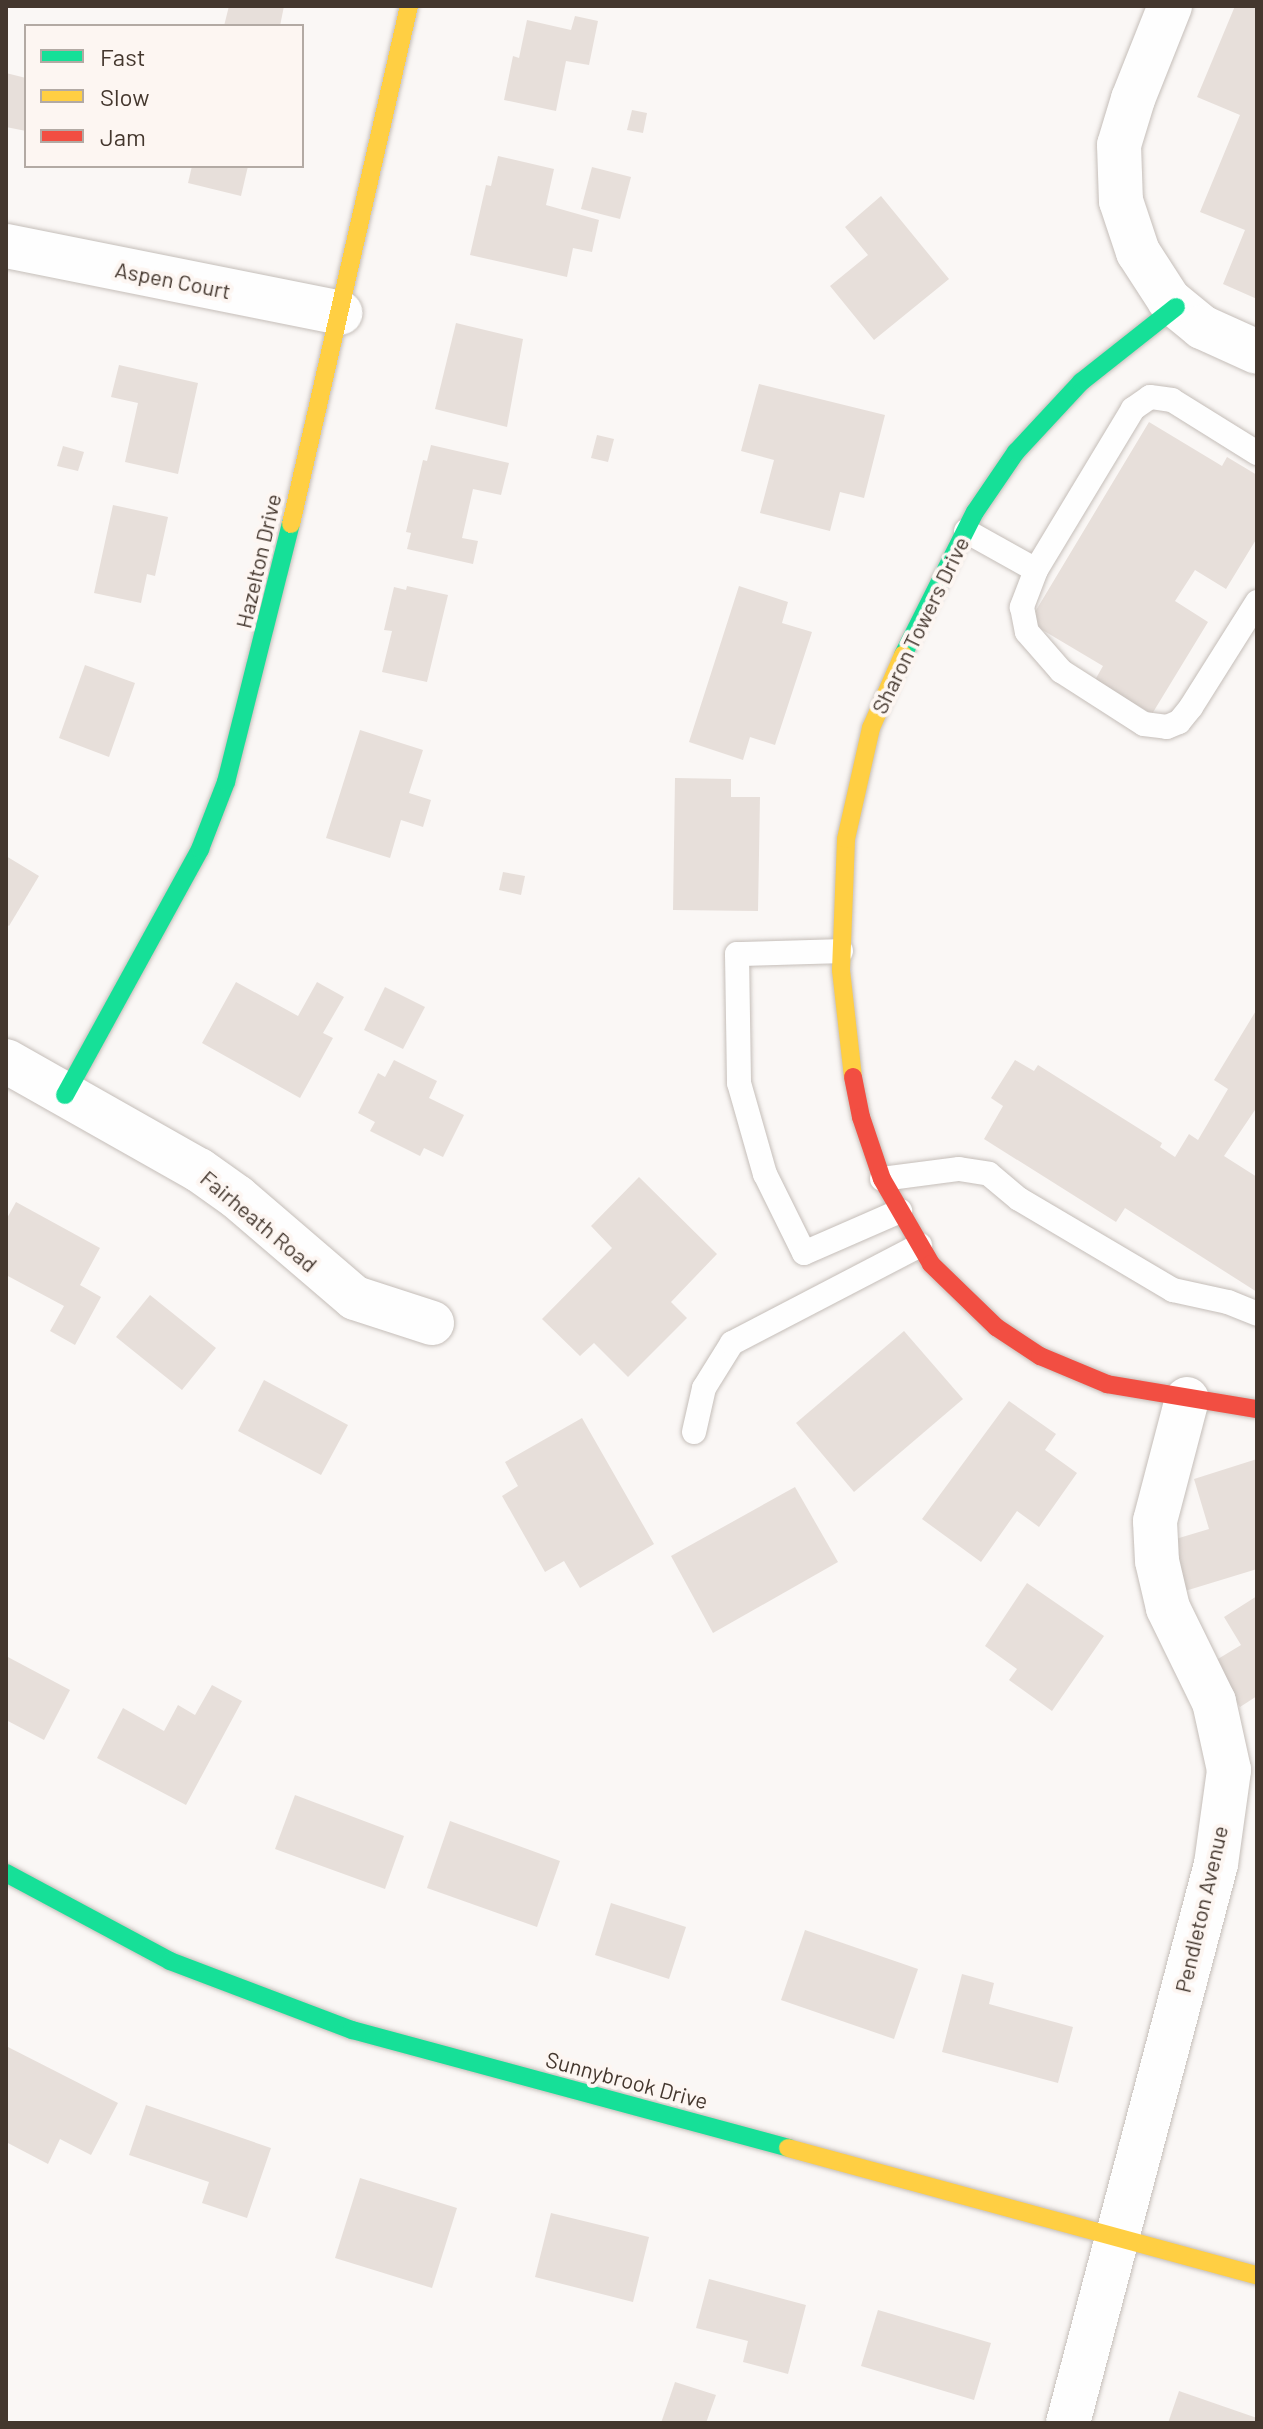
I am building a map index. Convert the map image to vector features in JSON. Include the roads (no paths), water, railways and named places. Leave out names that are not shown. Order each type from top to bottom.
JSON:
[{"type":"street","name":"Hazelton Drive","points":[[65,1095],[200,849],[224,789],[266,634],[409,6]]},
{"type":"street","points":[[1170,6],[1133,99],[1119,145],[1117,175],[1128,227],[1138,252],[1176,307],[1215,335],[1257,352]]},
{"type":"street","name":"Aspen Court","points":[[6,246],[340,313]]},
{"type":"street","name":"Sharon Towers Drive","points":[[1176,307],[1081,382],[1041,423],[998,475],[919,618],[871,728],[846,839],[841,951],[848,1049],[861,1117],[882,1179],[931,1264],[996,1327],[1040,1356],[1107,1384],[1257,1409]]},
{"type":"street","name":"Fairheath Road","points":[[6,1061],[221,1185],[355,1298],[432,1323]]},
{"type":"street","name":"Pendleton Avenue","points":[[1068,2423],[1216,1864],[1229,1770],[1214,1702],[1168,1608],[1157,1561],[1155,1521],[1187,1399]]},
{"type":"street","name":"Sunnybrook Drive","points":[[6,1873],[170,1961],[352,2030],[1257,2275]]},
{"type":"lane","points":[[1257,453],[1172,400],[1150,397],[1133,409],[1036,570],[1022,607],[1027,632],[1061,671],[1144,724],[1167,727],[1179,722],[1257,602]]},
{"type":"lane","points":[[966,531],[1036,570]]},
{"type":"lane","points":[[841,951],[737,954],[739,1083],[765,1174],[804,1253],[900,1211]]},
{"type":"lane","points":[[882,1179],[959,1169],[989,1174],[1019,1199],[1173,1290],[1228,1302],[1257,1314]]},
{"type":"lane","points":[[694,1432],[704,1388],[732,1343],[920,1245]]}]
